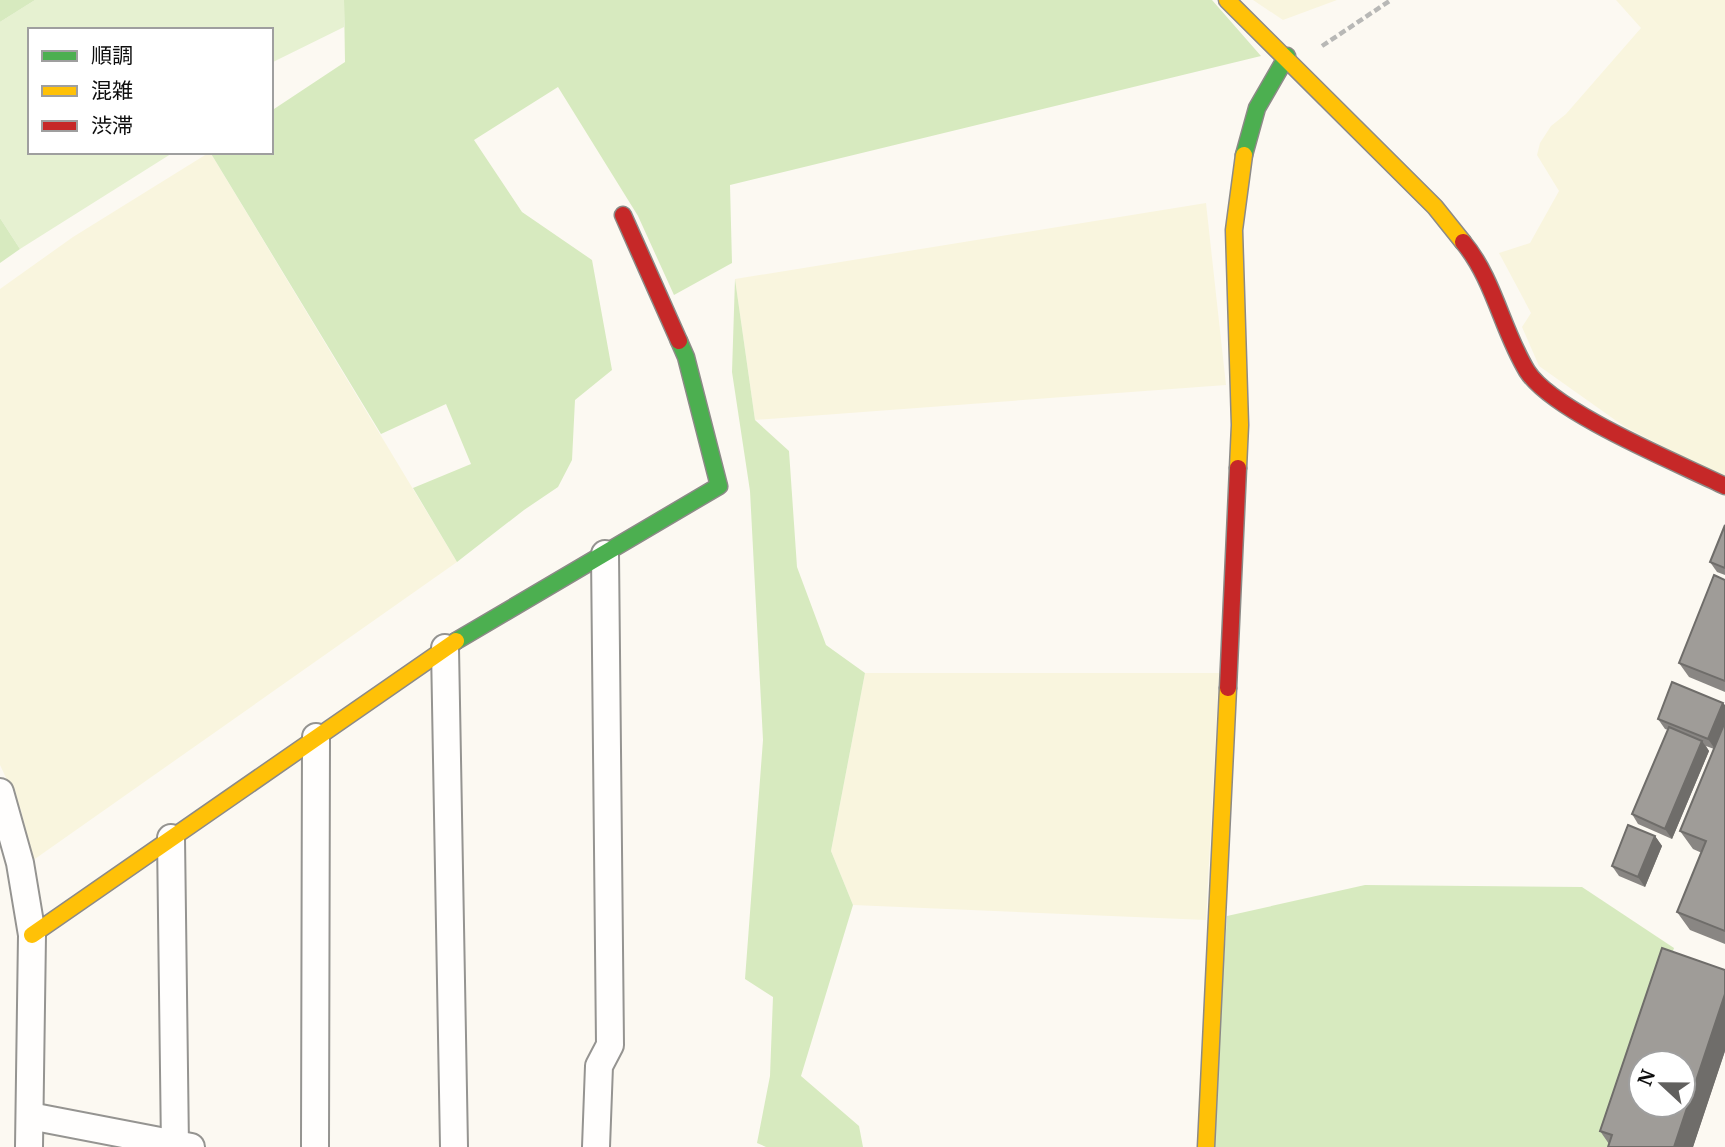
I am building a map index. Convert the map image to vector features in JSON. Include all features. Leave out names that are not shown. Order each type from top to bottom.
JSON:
[{"type":"street","points":[[1227,0],[1287,56],[1435,207],[1476,258],[1528,372],[1557,400],[1725,486]]},
{"type":"street","points":[[1206,1147],[1240,425],[1234,230],[1240,171],[1258,108],[1287,56]]},
{"type":"street","points":[[32,934],[445,648],[719,486],[686,357],[623,215]]},
{"type":"street","points":[[596,1147],[599,1066],[610,1045],[605,554]]},
{"type":"street","points":[[445,648],[453,1147]]},
{"type":"street","points":[[315,1147],[316,737]]},
{"type":"street","points":[[0,792],[20,863],[32,934],[29,1147]]},
{"type":"street","points":[[30,1116],[181,1146],[171,838]]},
{"type":"path","points":[[1287,56],[1325,45],[1391,0]]},
{"type":"shaded area","points":[[1253,0],[1337,0],[1283,20]]},
{"type":"shaded area","points":[[1616,0],[1725,0],[1725,478],[1625,427],[1539,366],[1522,327],[1531,313],[1499,253],[1530,243],[1559,191],[1537,155],[1540,143],[1551,126],[1566,114],[1641,28]]},
{"type":"shaded area","points":[[207,154],[211,154],[457,562],[32,861],[21,810],[0,765],[0,289],[73,237]]},
{"type":"shaded area","points":[[1206,203],[1226,385],[755,420],[735,279]]},
{"type":"shaded area","points":[[865,673],[1219,673],[1206,920],[853,905],[831,851]]},
{"type":"green space","points":[[0,0],[35,0],[0,22]]},
{"type":"green space","points":[[35,0],[344,0],[344,27],[273,62],[273,28],[28,28],[28,154],[171,154],[20,249],[0,218],[0,22]]},
{"type":"green space","points":[[344,0],[1212,0],[1261,56],[730,185],[732,263],[674,295],[638,216],[558,87],[474,140],[522,212],[592,260],[612,370],[575,400],[572,460],[558,487],[457,562],[413,488],[471,464],[446,404],[381,434],[211,154],[273,154],[273,110],[345,62]]},
{"type":"green space","points":[[0,218],[20,249],[0,263]]},
{"type":"green space","points":[[735,279],[755,420],[789,451],[797,567],[826,645],[865,673],[831,851],[853,905],[801,1076],[859,1126],[863,1147],[766,1147],[757,1143],[770,1076],[773,997],[745,979],[763,740],[750,491],[732,372]]},
{"type":"green space","points":[[1365,885],[1582,887],[1674,948],[1641,1049],[1627,1049],[1627,1090],[1608,1147],[1211,1147],[1227,916]]},
{"type":"building","points":[[1725,525],[1725,568],[1710,562]]},
{"type":"building","points":[[1714,575],[1725,580],[1725,681],[1679,663]]},
{"type":"building","points":[[1672,682],[1723,703],[1708,739],[1658,719]]},
{"type":"building","points":[[1725,722],[1725,931],[1677,912],[1706,841],[1680,831]]},
{"type":"building","points":[[1669,727],[1702,741],[1665,829],[1632,814]]},
{"type":"building","points":[[1628,825],[1655,836],[1638,877],[1612,866]]},
{"type":"building","points":[[1662,948],[1725,970],[1725,994],[1697,1078],[1697,1049],[1628,1049]]},
{"type":"building","points":[[1627,1051],[1627,1119],[1683,1119],[1674,1147],[1608,1147],[1612,1135],[1600,1131]]},
{"type":"traffic: fast","points":[[1244,155],[1257,108],[1287,56]]},
{"type":"traffic: fast","points":[[456,641],[719,486],[686,357],[679,341]]},
{"type":"traffic: slow","points":[[1227,0],[1435,207],[1463,242]]},
{"type":"traffic: slow","points":[[1238,468],[1240,425],[1234,230],[1244,155]]},
{"type":"traffic: slow","points":[[32,935],[456,641]]},
{"type":"traffic: slow","points":[[1206,1147],[1228,688]]},
{"type":"traffic: jam","points":[[623,215],[679,341]]},
{"type":"traffic: jam","points":[[1463,242],[1483,272],[1518,355],[1541,387],[1562,403],[1618,435],[1725,486]]},
{"type":"traffic: jam","points":[[1228,688],[1238,468]]}]
